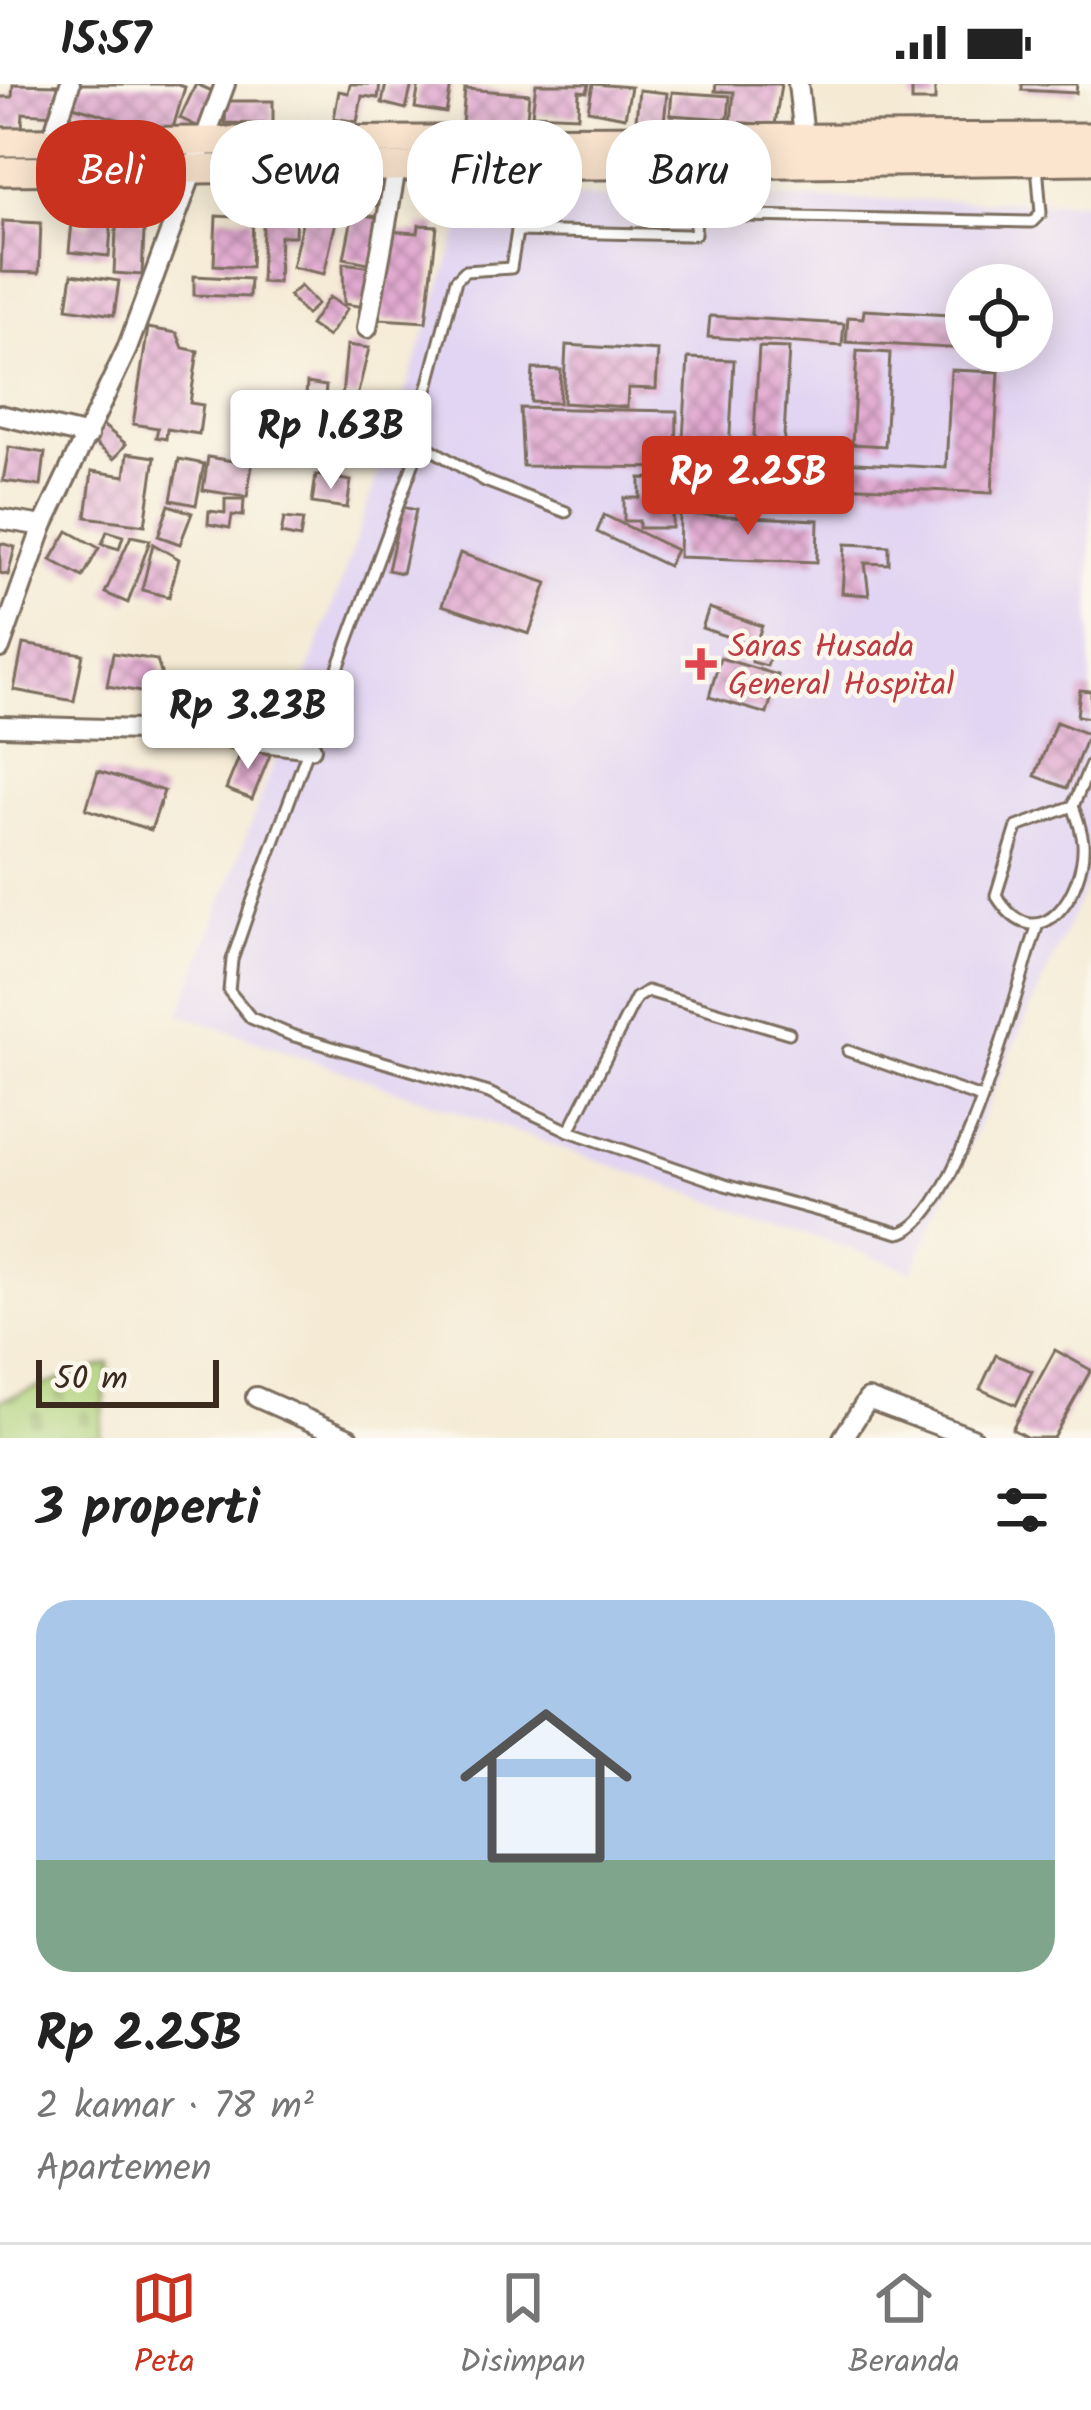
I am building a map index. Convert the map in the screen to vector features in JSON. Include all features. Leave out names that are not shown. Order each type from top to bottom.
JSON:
[{"type":"main road","points":[[771,141],[804,136],[1035,151],[1091,160]]},
{"type":"main road","points":[[771,151],[1035,151],[1091,137]]},
{"type":"main road","points":[[0,142],[36,141]]},
{"type":"main road","points":[[186,142],[407,148]]},
{"type":"main road","points":[[0,171],[407,168]]},
{"type":"street","points":[[58,120],[70,84]]},
{"type":"street","points":[[0,648],[43,526],[88,436],[225,84]]},
{"type":"street","points":[[798,84],[804,136]]},
{"type":"street","points":[[368,328],[396,169]]},
{"type":"street","points":[[0,416],[88,436]]},
{"type":"street","points":[[0,519],[43,526]]},
{"type":"street","points":[[0,726],[176,731],[311,748]]},
{"type":"street","points":[[256,1397],[349,1438]]},
{"type":"street","points":[[843,1438],[868,1399],[972,1438]]},
{"type":"lane","points":[[771,216],[1032,222],[1041,213],[1035,151]]},
{"type":"lane","points":[[518,228],[511,268],[465,271],[456,280],[423,406],[421,443],[232,960],[229,991],[251,1018],[291,1035],[488,1093],[569,1131],[725,1185],[899,1233],[917,1225],[958,1165],[1037,927],[1056,914],[1080,866],[1083,844],[1073,806],[1091,764]]},
{"type":"lane","points":[[518,231],[692,235],[694,228]]},
{"type":"lane","points":[[421,443],[485,481],[566,512]]},
{"type":"lane","points":[[1037,927],[1005,910],[995,886],[1017,827],[1073,806]]},
{"type":"lane","points":[[569,1131],[636,998],[647,991],[789,1034]]},
{"type":"lane","points":[[848,1052],[981,1098]]},
{"type":"shaded area","name":"Saras Husada General Hospital","points":[[582,197],[606,197],[606,228],[771,228],[771,199],[1091,202],[1091,874],[913,1271],[180,1014],[340,586],[460,228],[582,228]]},
{"type":"green space","points":[[109,1363],[100,1438],[0,1438],[0,1400]]},
{"type":"building","points":[[13,84],[58,85],[56,115],[23,113],[22,128],[0,127],[0,97],[12,97]]},
{"type":"building","points":[[72,84],[185,87],[175,120],[120,120],[66,104]]},
{"type":"building","points":[[196,84],[217,93],[201,128],[180,118]]},
{"type":"building","points":[[350,84],[380,84],[378,98],[362,96],[357,120],[334,118],[339,91],[348,93]]},
{"type":"building","points":[[386,84],[412,84],[406,109],[382,103]]},
{"type":"building","points":[[419,84],[451,85],[446,113],[415,108]]},
{"type":"building","points":[[536,84],[589,84],[587,92],[579,91],[578,116],[532,114]]},
{"type":"building","points":[[593,84],[631,87],[625,117],[588,110]]},
{"type":"building","points":[[716,84],[781,84],[775,125],[771,120],[731,120],[734,92],[715,91]]},
{"type":"building","points":[[912,84],[935,84],[935,101],[912,101]]},
{"type":"building","points":[[1022,84],[1077,84],[1076,93],[1022,90]]},
{"type":"building","points":[[465,89],[529,94],[527,120],[462,120]]},
{"type":"building","points":[[639,90],[667,93],[664,120],[636,120]]},
{"type":"building","points":[[672,92],[730,96],[728,119],[670,115]]},
{"type":"building","points":[[226,101],[273,101],[273,120],[225,120]]},
{"type":"building","points":[[3,221],[36,223],[41,228],[39,273],[1,272]]},
{"type":"building","points":[[71,228],[111,228],[109,256],[69,252]]},
{"type":"building","points":[[116,228],[144,228],[142,275],[114,273]]},
{"type":"building","points":[[216,228],[253,228],[251,267],[214,265]]},
{"type":"building","points":[[263,228],[295,228],[295,236],[280,236],[278,283],[261,282]]},
{"type":"building","points":[[301,228],[334,228],[324,274],[292,267]]},
{"type":"building","points":[[350,228],[380,228],[373,264],[344,258]]},
{"type":"building","points":[[419,228],[437,228],[426,322],[380,319],[388,231],[418,233]]},
{"type":"building","points":[[343,263],[372,267],[366,307],[344,304]]},
{"type":"building","points":[[72,274],[119,281],[114,315],[67,308]]},
{"type":"building","points":[[194,276],[250,279],[249,297],[194,295]]},
{"type":"building","points":[[300,286],[317,304],[306,315],[289,296]]},
{"type":"building","points":[[329,297],[347,309],[328,337],[310,325]]},
{"type":"building","points":[[864,310],[945,315],[945,348],[846,342],[848,317],[863,318]]},
{"type":"building","points":[[710,316],[844,324],[842,346],[708,337]]},
{"type":"building","points":[[148,328],[177,333],[183,348],[198,351],[190,403],[203,405],[199,434],[167,429],[166,439],[156,437],[158,428],[133,424]]},
{"type":"building","points":[[347,345],[369,348],[357,397],[342,396]]},
{"type":"building","points":[[566,345],[658,351],[656,389],[628,388],[627,407],[563,403]]},
{"type":"building","points":[[759,347],[789,348],[783,454],[753,452]]},
{"type":"building","points":[[857,351],[890,353],[885,446],[852,444]]},
{"type":"building","points":[[688,358],[734,360],[727,489],[680,487]]},
{"type":"building","points":[[533,369],[561,370],[559,403],[531,402]]},
{"type":"building","points":[[951,372],[999,372],[992,493],[750,482],[752,457],[946,468]]},
{"type":"building","points":[[307,383],[326,386],[325,398],[306,396]]},
{"type":"building","points":[[296,400],[320,402],[317,426],[294,424]]},
{"type":"building","points":[[373,400],[391,403],[387,429],[368,426]]},
{"type":"building","points":[[338,402],[362,403],[360,427],[337,425]]},
{"type":"building","points":[[520,408],[677,411],[676,468],[523,466]]},
{"type":"building","points":[[100,423],[126,444],[114,459],[88,438]]},
{"type":"building","points":[[358,433],[371,434],[370,449],[357,448]]},
{"type":"building","points":[[9,447],[45,453],[41,486],[3,481]]},
{"type":"building","points":[[128,453],[155,457],[145,525],[86,517],[92,471],[125,476]]},
{"type":"building","points":[[234,456],[253,459],[247,497],[203,490],[208,457],[233,461]]},
{"type":"building","points":[[179,459],[204,464],[196,505],[171,500]]},
{"type":"building","points":[[316,475],[351,481],[347,508],[312,503]]},
{"type":"building","points":[[640,478],[673,479],[672,528],[639,528],[639,521],[624,521],[624,498],[640,498]]},
{"type":"building","points":[[225,499],[244,499],[243,516],[232,515],[230,528],[208,524],[209,511],[225,513]]},
{"type":"building","points":[[169,505],[192,513],[180,544],[158,536]]},
{"type":"building","points":[[402,507],[416,510],[402,573],[388,570]]},
{"type":"building","points":[[680,514],[818,520],[817,562],[679,557]]},
{"type":"building","points":[[604,515],[676,550],[668,566],[597,532]]},
{"type":"building","points":[[284,518],[303,520],[300,538],[281,534]]},
{"type":"building","points":[[68,531],[99,548],[83,577],[51,560]]},
{"type":"building","points":[[107,531],[123,536],[119,549],[102,544]]},
{"type":"building","points":[[131,536],[150,540],[128,603],[105,593]]},
{"type":"building","points":[[0,543],[15,547],[8,575],[0,573]]},
{"type":"building","points":[[153,544],[179,559],[169,597],[142,590]]},
{"type":"building","points":[[845,544],[889,546],[889,564],[865,563],[869,595],[842,593]]},
{"type":"building","points":[[460,553],[547,583],[529,634],[442,605]]},
{"type":"building","points":[[709,608],[762,626],[755,646],[702,628]]},
{"type":"building","points":[[23,644],[83,654],[74,701],[14,690]]},
{"type":"building","points":[[756,646],[772,650],[767,666],[752,662]]},
{"type":"building","points":[[113,653],[157,660],[161,673],[147,693],[107,686]]},
{"type":"building","points":[[720,658],[778,675],[767,714],[709,697]]},
{"type":"building","points":[[1080,690],[1091,691],[1091,718],[1077,716]]},
{"type":"building","points":[[1056,722],[1088,734],[1067,788],[1035,776]]},
{"type":"building","points":[[244,745],[270,755],[252,799],[226,789]]},
{"type":"building","points":[[98,771],[164,791],[151,830],[86,809]]},
{"type":"building","points":[[1055,1350],[1091,1370],[1053,1438],[1028,1438],[1012,1429]]},
{"type":"building","points":[[996,1355],[1032,1371],[1016,1405],[980,1389]]},
{"type":"place","name":"Saras Husada General Hospital","points":[[701,664]]}]
